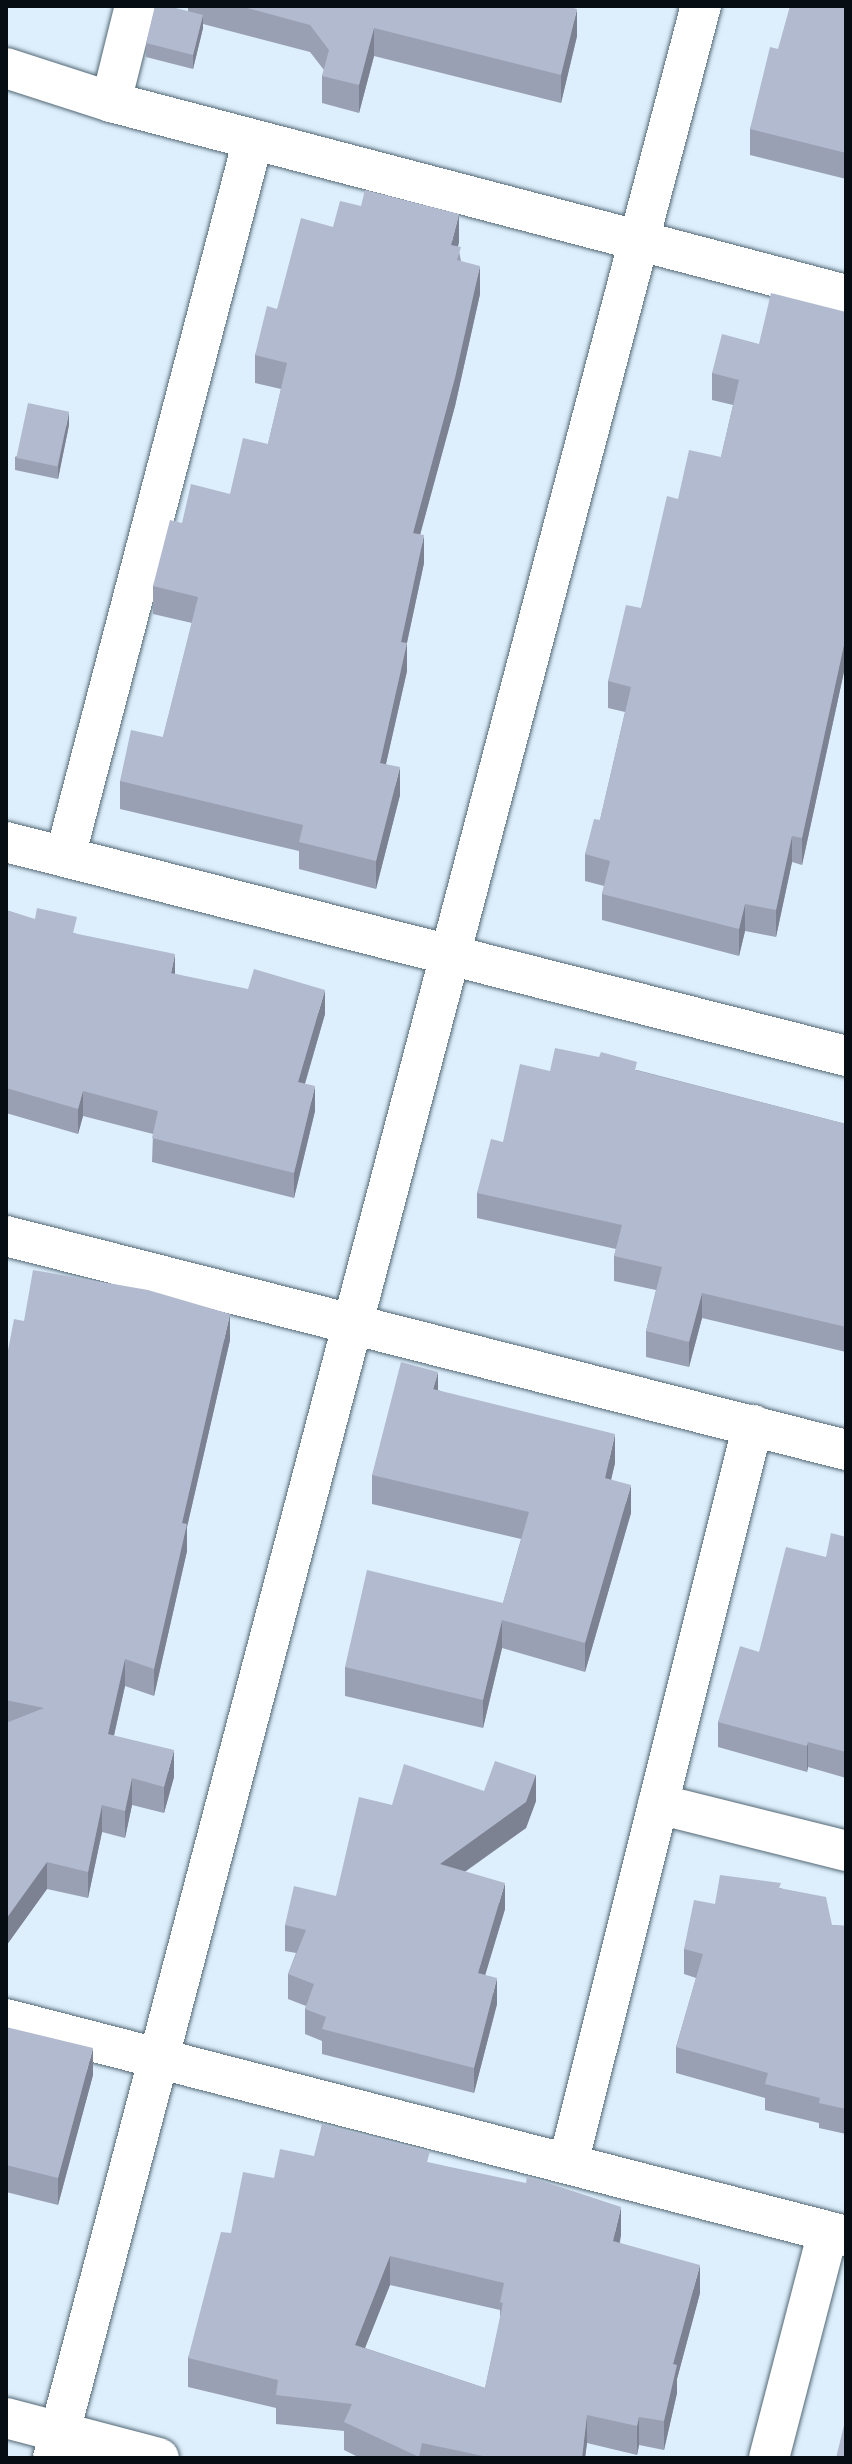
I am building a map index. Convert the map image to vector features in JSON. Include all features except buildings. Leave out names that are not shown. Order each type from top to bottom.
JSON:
[{"type":"street","points":[[111,102],[135,6]]},
{"type":"street","points":[[56,2445],[701,6]]},
{"type":"street","points":[[6,68],[111,102],[846,295]]},
{"type":"street","points":[[65,857],[253,140]]},
{"type":"street","points":[[6,842],[846,1056]]},
{"type":"street","points":[[6,1236],[846,1450]]},
{"type":"street","points":[[568,2164],[753,1425]]},
{"type":"street","points":[[658,1804],[846,1851]]},
{"type":"street","points":[[6,2019],[837,2234],[769,2458]]},
{"type":"street","points":[[6,2418],[56,2445],[159,2458]]}]
